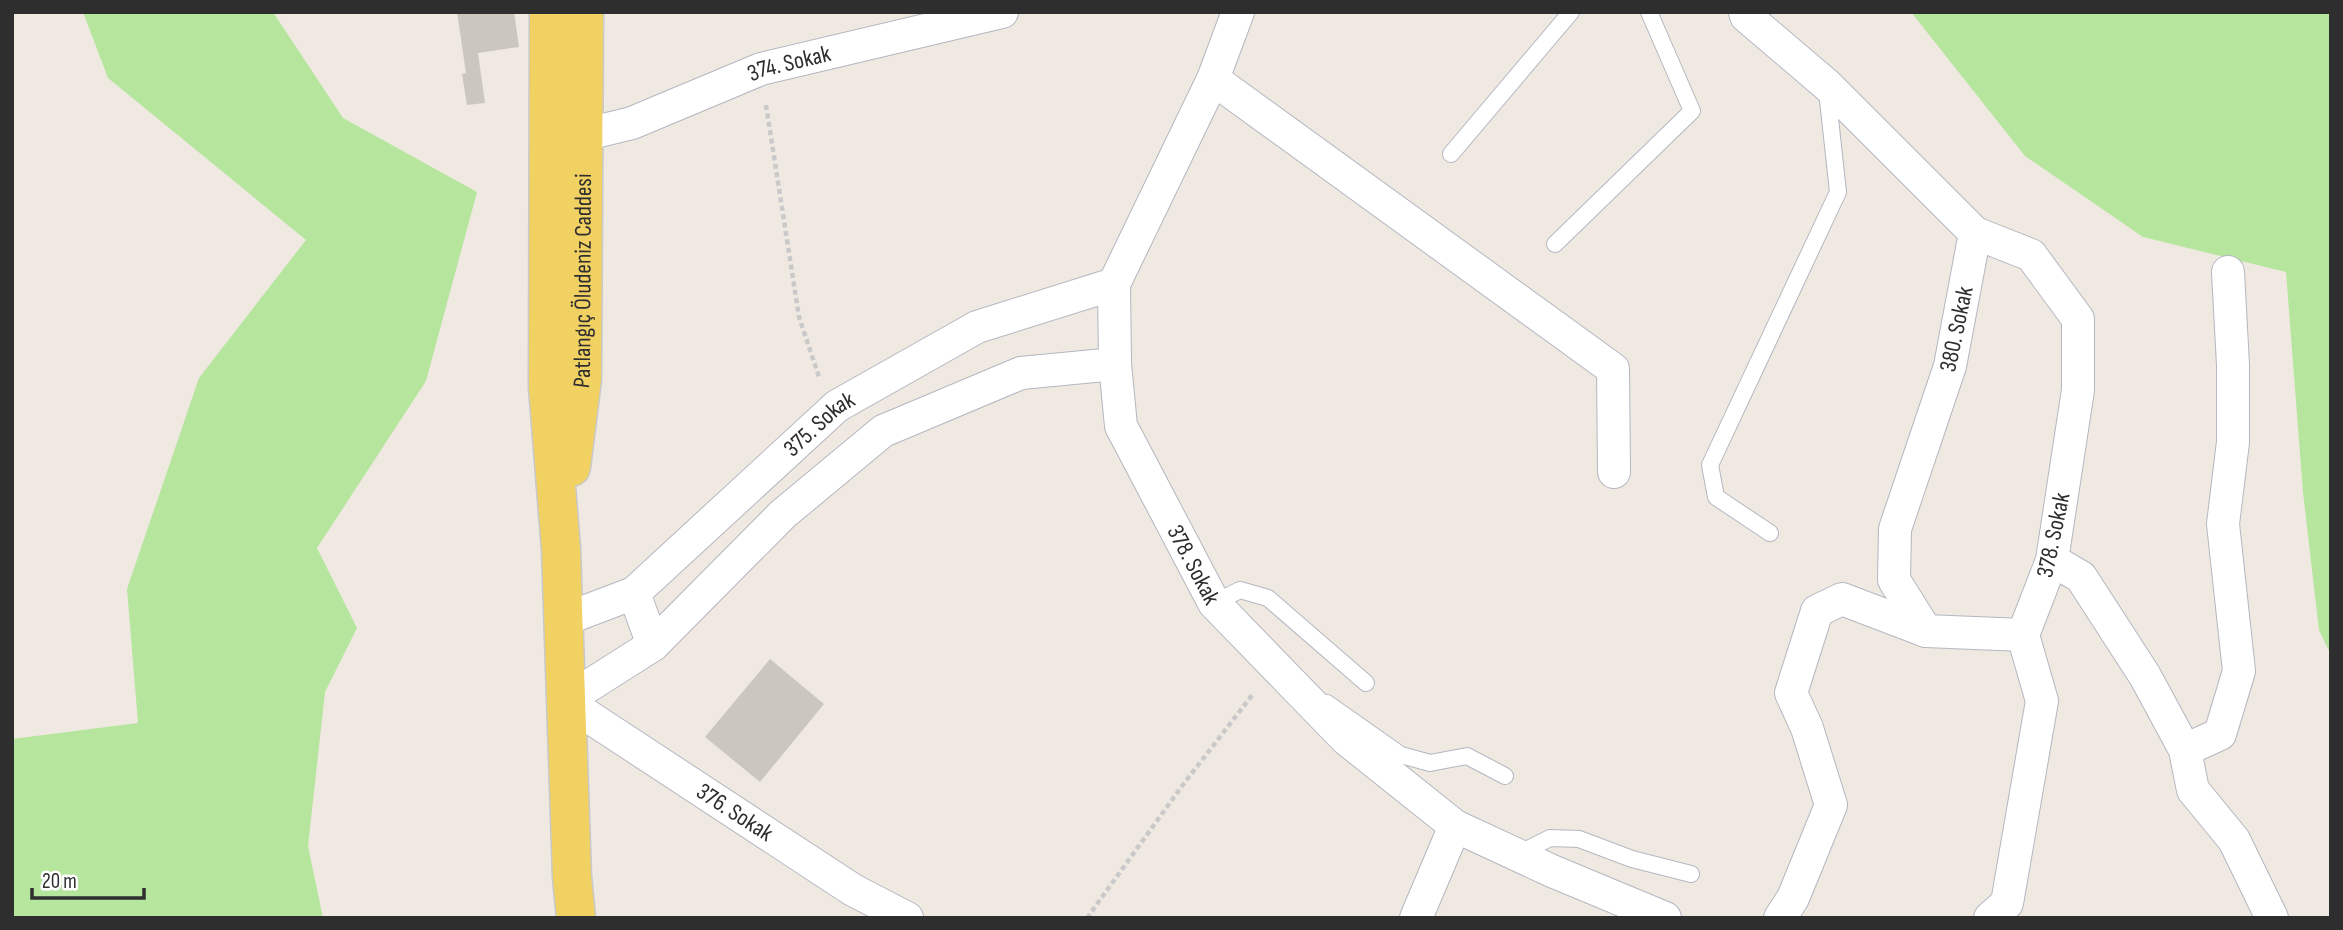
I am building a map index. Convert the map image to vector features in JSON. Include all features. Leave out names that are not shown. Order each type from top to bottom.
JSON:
[{"type":"main road","name":"Patlangıç Öludeniz Caddesi","points":[[549,12],[548,387],[561,549],[572,877],[576,918]]},
{"type":"main road","name":"Patlangıç Öludeniz Caddesi","points":[[561,549],[582,379],[584,12]]},
{"type":"street","name":"374. Sokak","points":[[583,135],[632,123],[761,69],[1002,12]]},
{"type":"street","name":"378. Sokak","points":[[1238,12],[1213,79],[1114,284],[1115,365],[1121,426],[1214,603],[1346,739],[1455,825],[1517,855],[1665,918]]},
{"type":"street","points":[[1745,12],[1746,16],[1827,85],[1975,233]]},
{"type":"street","points":[[1213,79],[1613,369],[1614,472]]},
{"type":"street","name":"378. Sokak","points":[[1975,233],[2031,255],[2078,319],[2078,390],[2052,559],[2023,635]]},
{"type":"street","name":"380. Sokak","points":[[1926,631],[1894,580],[1895,529],[1950,366],[1975,233]]},
{"type":"street","points":[[2185,750],[2220,734],[2239,671],[2223,524],[2233,442],[2233,365],[2228,272]]},
{"type":"street","name":"375. Sokak","points":[[563,620],[634,593],[837,406],[977,327],[1114,284]]},
{"type":"street","points":[[565,701],[653,645],[783,514],[883,430],[1020,373],[1115,365]]},
{"type":"street","points":[[2052,559],[2081,578],[2145,676],[2185,750],[2193,790],[2234,840],[2272,918]]},
{"type":"street","points":[[634,593],[653,645]]},
{"type":"street","points":[[1780,918],[1793,898],[1830,805],[1807,728],[1791,694],[1817,611],[1843,599],[1926,631],[2023,635],[2042,701],[2007,903],[1990,918]]},
{"type":"street","name":"376. Sokak","points":[[565,701],[853,890],[907,918]]},
{"type":"street","points":[[1416,918],[1455,825]]},
{"type":"lane","points":[[1451,154],[1571,12]]},
{"type":"lane","points":[[1555,244],[1692,111],[1649,12]]},
{"type":"lane","points":[[1770,533],[1716,497],[1710,465],[1838,192],[1827,85]]},
{"type":"lane","points":[[1214,603],[1240,590],[1268,598],[1366,683]]},
{"type":"lane","points":[[1275,666],[1401,755],[1430,763],[1467,756],[1505,776]]},
{"type":"lane","points":[[1517,855],[1550,838],[1579,839],[1632,859],[1691,874]]},
{"type":"path","points":[[761,69],[799,317],[818,377],[837,406]]},
{"type":"path","points":[[1087,918],[1182,786],[1275,666]]},
{"type":"green space","points":[[83,12],[273,12],[343,118],[477,192],[426,381],[317,548],[357,628],[325,692],[308,846],[323,918],[12,918],[12,739],[138,723],[127,589],[199,378],[306,240],[108,78]]},
{"type":"green space","points":[[1911,12],[2331,12],[2331,655],[2319,630],[2303,492],[2286,272],[2143,237],[2025,156]]},
{"type":"building","points":[[457,12],[514,12],[519,47],[478,53],[485,103],[467,105],[462,74],[466,73]]},
{"type":"building","points":[[770,659],[824,704],[760,782],[705,737]]}]
